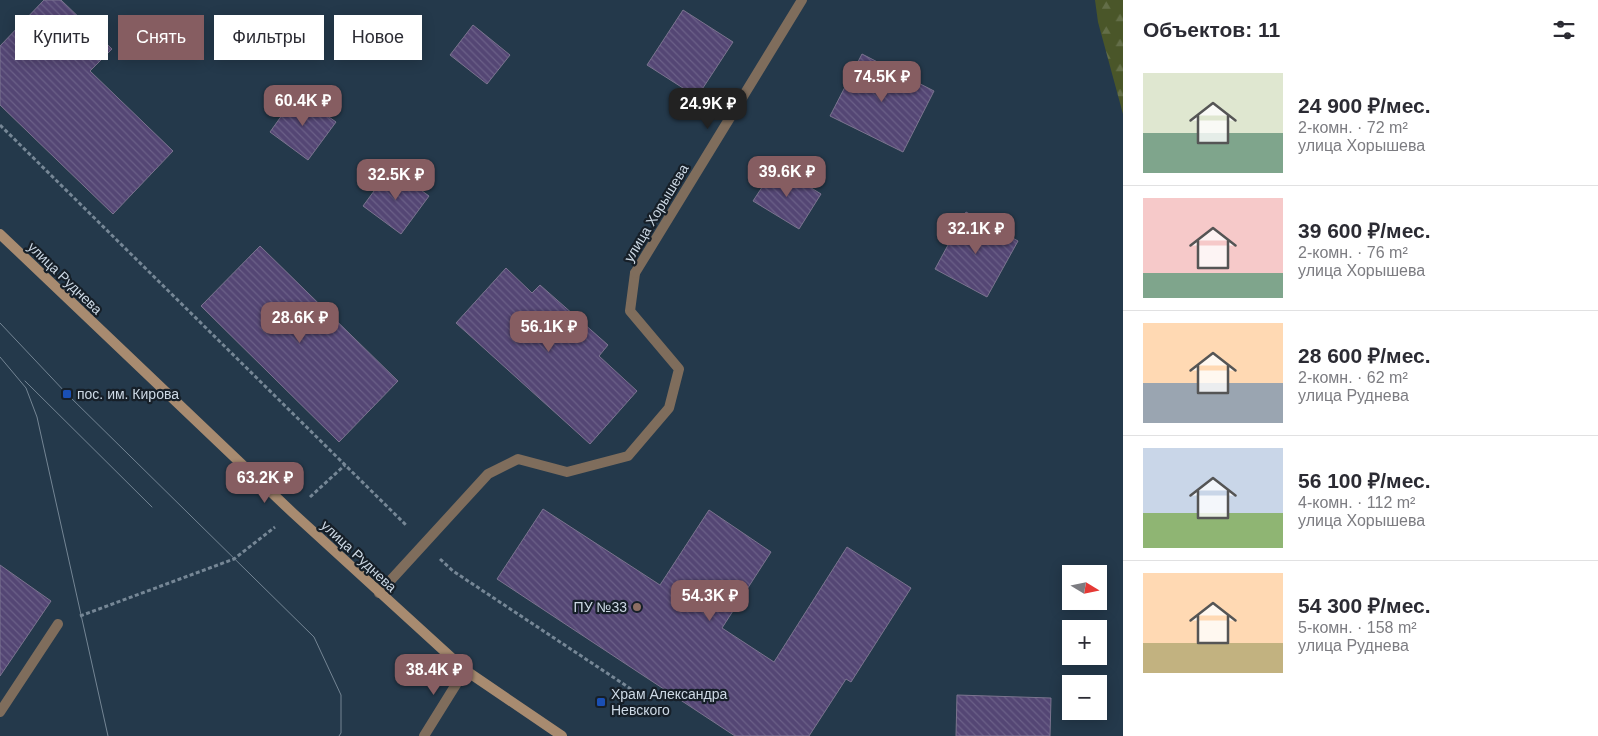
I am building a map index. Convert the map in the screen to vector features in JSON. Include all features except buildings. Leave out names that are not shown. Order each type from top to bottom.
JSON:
[{"type":"main road","name":"улица Руднева","points":[[0,234],[292,513],[465,670],[562,736]]},
{"type":"street","name":"улица Хорышева","points":[[379,593],[488,474],[518,459],[567,472],[628,456],[669,408],[678,369],[630,311],[635,273],[802,0]]},
{"type":"street","points":[[0,712],[58,624]]},
{"type":"street","points":[[424,736],[465,670]]},
{"type":"path","points":[[0,125],[453,571],[634,691]]},
{"type":"path","points":[[58,624],[234,559],[292,513],[344,465]]},
{"type":"green space","points":[[1095,0],[1123,0],[1123,114],[1098,22]]},
{"type":"tram line","points":[[0,323],[67,394],[314,637],[341,695],[341,733],[339,736]]},
{"type":"tram line","points":[[0,357],[26,388],[37,417],[108,736]]},
{"type":"tram line","points":[[25,381],[152,507]]},
{"type":"place","name":"пос. им. Кирова","points":[[67,394]]},
{"type":"place","name":"ПУ №33","points":[[637,607]]},
{"type":"place","name":"Храм Александра Невского","points":[[601,702]]}]
